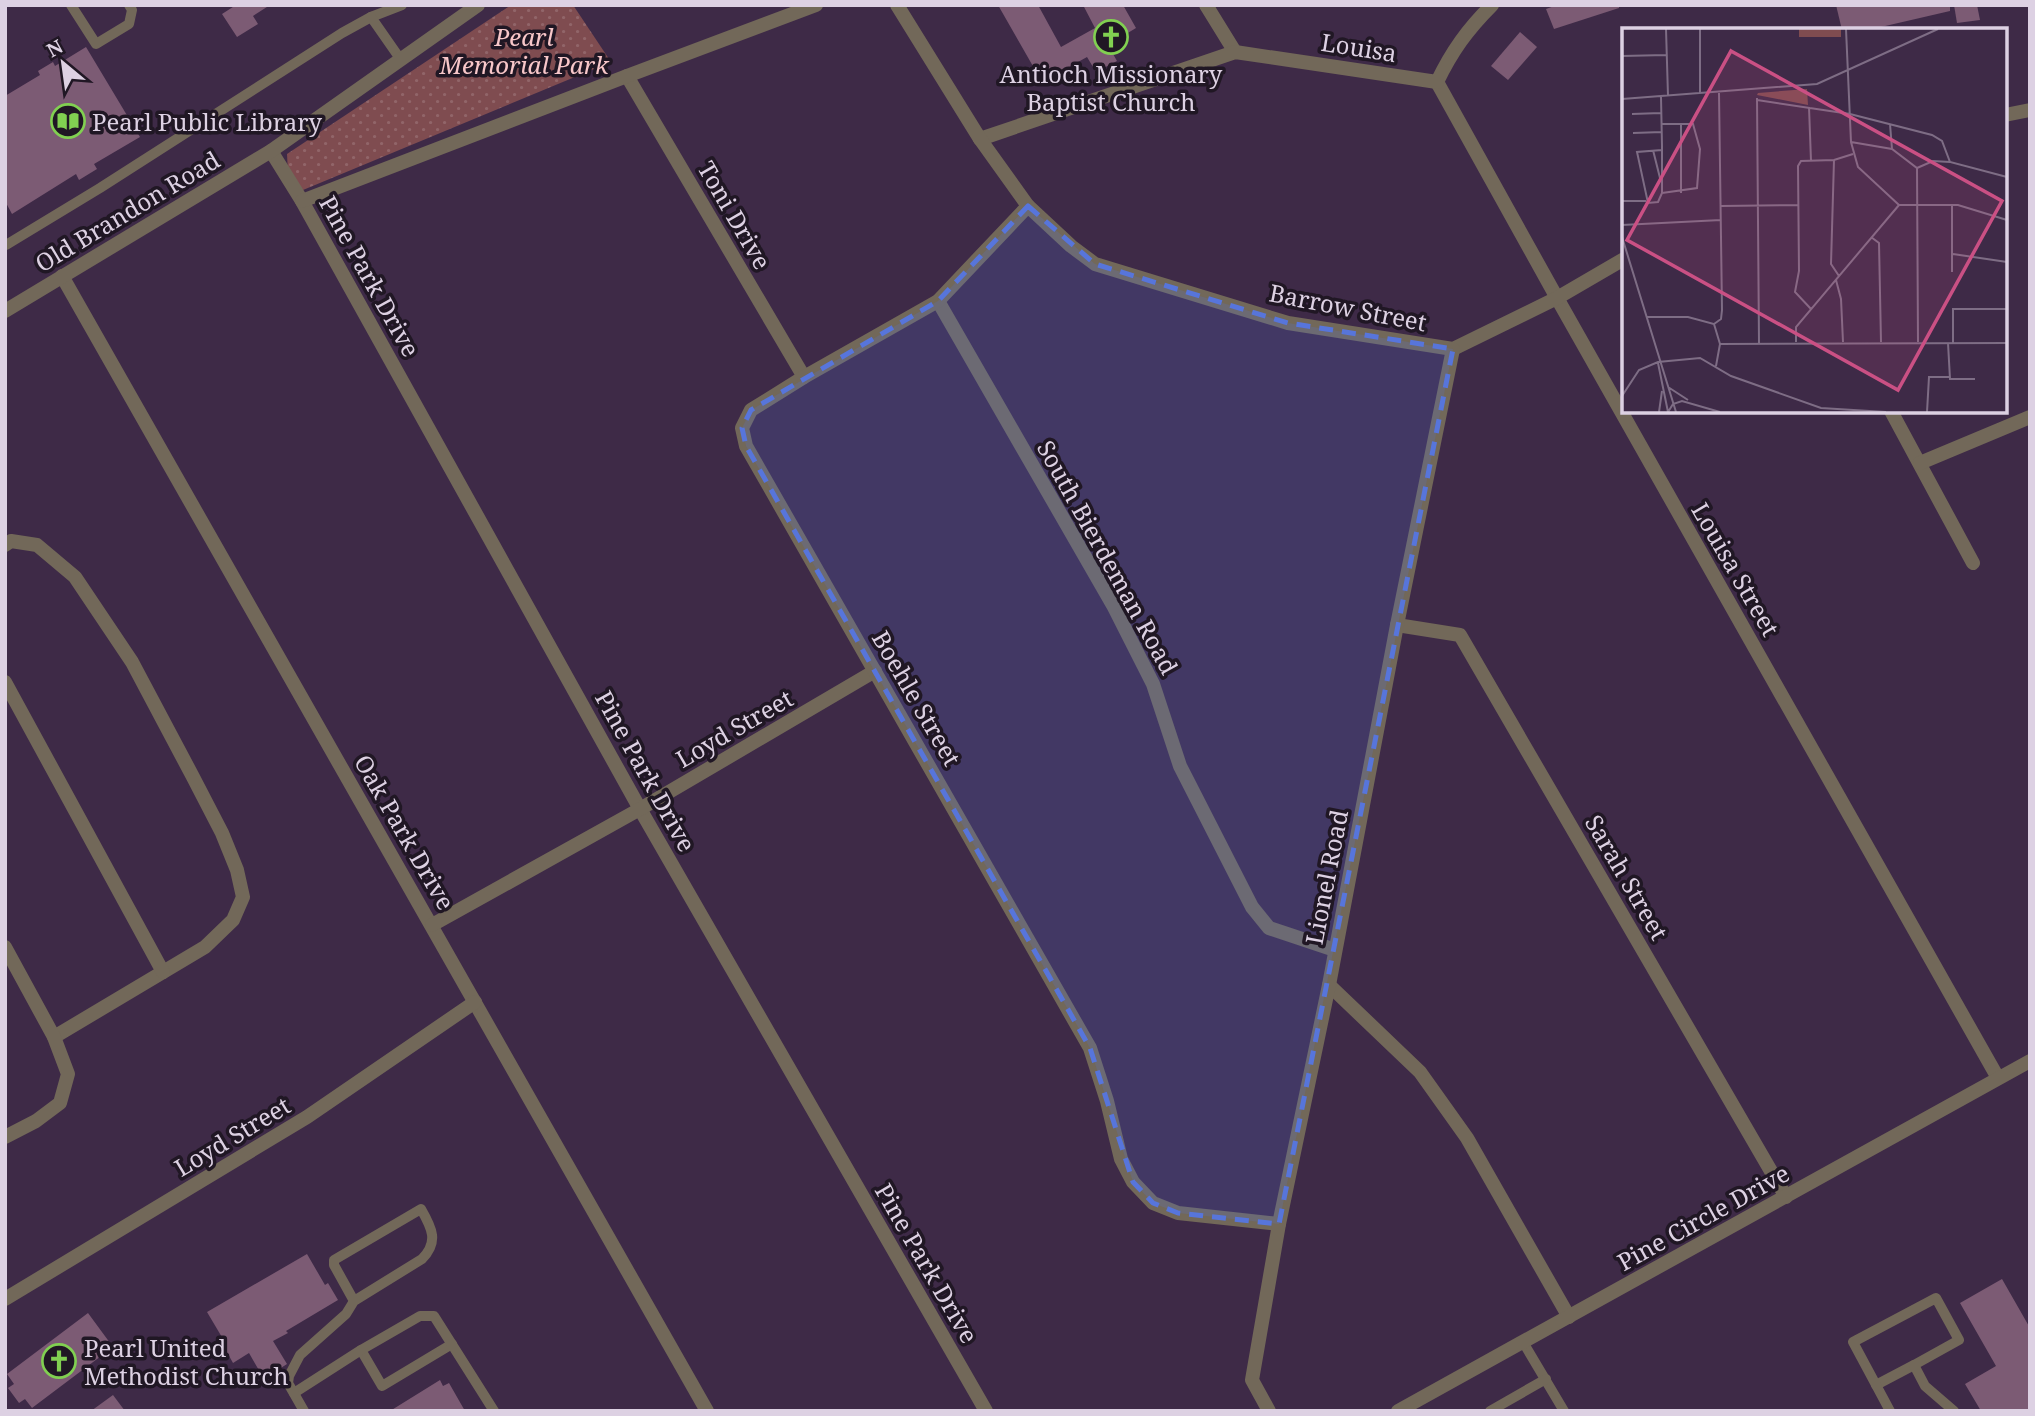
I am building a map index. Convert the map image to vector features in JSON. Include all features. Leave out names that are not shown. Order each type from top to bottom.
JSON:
[{"type":"street","name":"Old Brandon Road","points":[[5,311],[271,151],[478,5]]},
{"type":"street","points":[[302,201],[816,5]]},
{"type":"street","name":"Barrow Street","points":[[897,5],[980,139],[1028,206],[1095,264],[1288,323],[1453,349],[1557,298],[1622,261]]},
{"type":"street","points":[[980,139],[1235,52],[1206,5]]},
{"type":"street","points":[[1437,82],[1450,55],[1492,5]]},
{"type":"street","name":"Louisa","points":[[1235,52],[1437,82]]},
{"type":"street","name":"Toni Drive","points":[[627,76],[804,377]]},
{"type":"street","name":"Louisa Street","points":[[1437,82],[1998,1078]]},
{"type":"street","points":[[2007,115],[2030,110]]},
{"type":"street","name":"Pine Park Drive","points":[[271,151],[302,201],[640,809],[986,1411]]},
{"type":"street","name":"Boehle Street","points":[[1028,206],[938,301],[751,410],[742,428],[746,446],[1090,1048],[1107,1101],[1121,1159],[1133,1182],[1153,1203],[1178,1213],[1279,1224]]},
{"type":"street","name":"Oak Park Drive","points":[[62,276],[707,1411]]},
{"type":"street","name":"South Bierdeman Road","points":[[938,301],[1114,607],[1153,684],[1180,766],[1252,907],[1269,928],[1335,950]]},
{"type":"street","name":"Lionel Road","points":[[1269,1411],[1252,1380],[1279,1224],[1329,985],[1397,625],[1453,349]]},
{"type":"street","points":[[1892,413],[1973,563]]},
{"type":"street","points":[[1920,463],[2030,417]]},
{"type":"street","points":[[5,545],[11,541],[37,545],[75,577],[132,662],[222,833],[237,870],[243,897],[233,920],[205,947],[54,1037]]},
{"type":"street","name":"Sarah Street","points":[[1397,625],[1460,635],[1786,1197]]},
{"type":"street","name":"Loyd Street","points":[[432,925],[640,809],[875,671]]},
{"type":"street","points":[[5,682],[163,972]]},
{"type":"street","points":[[5,947],[54,1037],[68,1074],[60,1103],[36,1121],[5,1137]]},
{"type":"street","points":[[5,968],[31,995]]},
{"type":"street","points":[[1329,985],[1420,1072],[1467,1138],[1569,1317]]},
{"type":"street","name":"Loyd Street","points":[[5,1299],[307,1117],[475,1002]]},
{"type":"street","name":"Pine Circle Drive","points":[[1398,1411],[2030,1061]]},
{"type":"lane","points":[[71,5],[96,44],[129,24],[132,10],[129,5]]},
{"type":"lane","points":[[5,245],[100,188],[342,33],[371,17],[402,5]]},
{"type":"lane","points":[[371,17],[401,60]]},
{"type":"lane","points":[[304,1411],[288,1383],[300,1355],[345,1314],[354,1301],[429,1252],[433,1233],[421,1209],[334,1260],[334,1265],[354,1301]]},
{"type":"lane","points":[[1876,1385],[1959,1340],[1936,1297],[1853,1342],[1876,1385],[1891,1411]]},
{"type":"lane","points":[[294,1394],[360,1350],[421,1316],[434,1316],[494,1411]]},
{"type":"lane","points":[[1523,1342],[1564,1411]]},
{"type":"lane","points":[[360,1350],[382,1386],[452,1344]]},
{"type":"lane","points":[[1914,1365],[1925,1385],[1954,1411]]},
{"type":"lane","points":[[1490,1411],[1546,1380]]},
{"type":"highlighted area","points":[[1028,206],[1095,264],[1288,323],[1453,349],[1279,1224],[1178,1213],[1153,1203],[1133,1182],[1090,1048],[746,446],[742,428],[751,410],[938,301]]},
{"type":"green space","name":"Pearl Memorial Park","points":[[511,5],[573,5],[611,62],[303,190],[288,172],[287,154]]},
{"type":"building","points":[[236,5],[270,5],[253,16],[258,24],[237,37],[222,14]]},
{"type":"building","name":"Antioch Missionary Baptist Church","points":[[998,5],[1038,5],[1061,47],[1095,28],[1083,5],[1123,5],[1136,28],[1108,45],[1117,61],[1096,72],[1087,57],[1042,82]]},
{"type":"building","points":[[1557,5],[1619,5],[1619,8],[1554,29],[1546,9]]},
{"type":"building","points":[[1836,5],[1950,5],[1950,11],[1877,28],[1842,28]]},
{"type":"building","points":[[1954,5],[1977,5],[1980,20],[1957,23]]},
{"type":"building","points":[[1520,32],[1537,47],[1508,80],[1491,66]]},
{"type":"building","name":"Pearl Public Library","points":[[86,47],[140,137],[94,164],[97,169],[79,180],[76,174],[12,214],[5,201],[5,96],[40,75],[38,71],[53,62],[55,66]]},
{"type":"building","points":[[307,1254],[325,1285],[328,1283],[338,1300],[273,1341],[287,1364],[264,1379],[249,1353],[233,1363],[223,1345],[226,1344],[207,1312]]},
{"type":"building","points":[[2002,1279],[2030,1328],[2030,1411],[1981,1411],[1965,1384],[1996,1366],[1960,1303]]},
{"type":"building","name":"Pearl United Methodist Church","points":[[88,1313],[113,1347],[32,1408],[25,1399],[19,1403],[8,1388],[14,1384],[7,1374]]},
{"type":"building","points":[[440,1380],[443,1386],[449,1383],[465,1411],[390,1411]]},
{"type":"building","points":[[113,1395],[125,1411],[91,1411]]},
{"type":"place","name":"Antioch Missionary Baptist Church","points":[[1111,37]]},
{"type":"place","name":"Pearl Public Library","points":[[68,121]]},
{"type":"place","name":"Pearl United Methodist Church","points":[[59,1361]]}]
